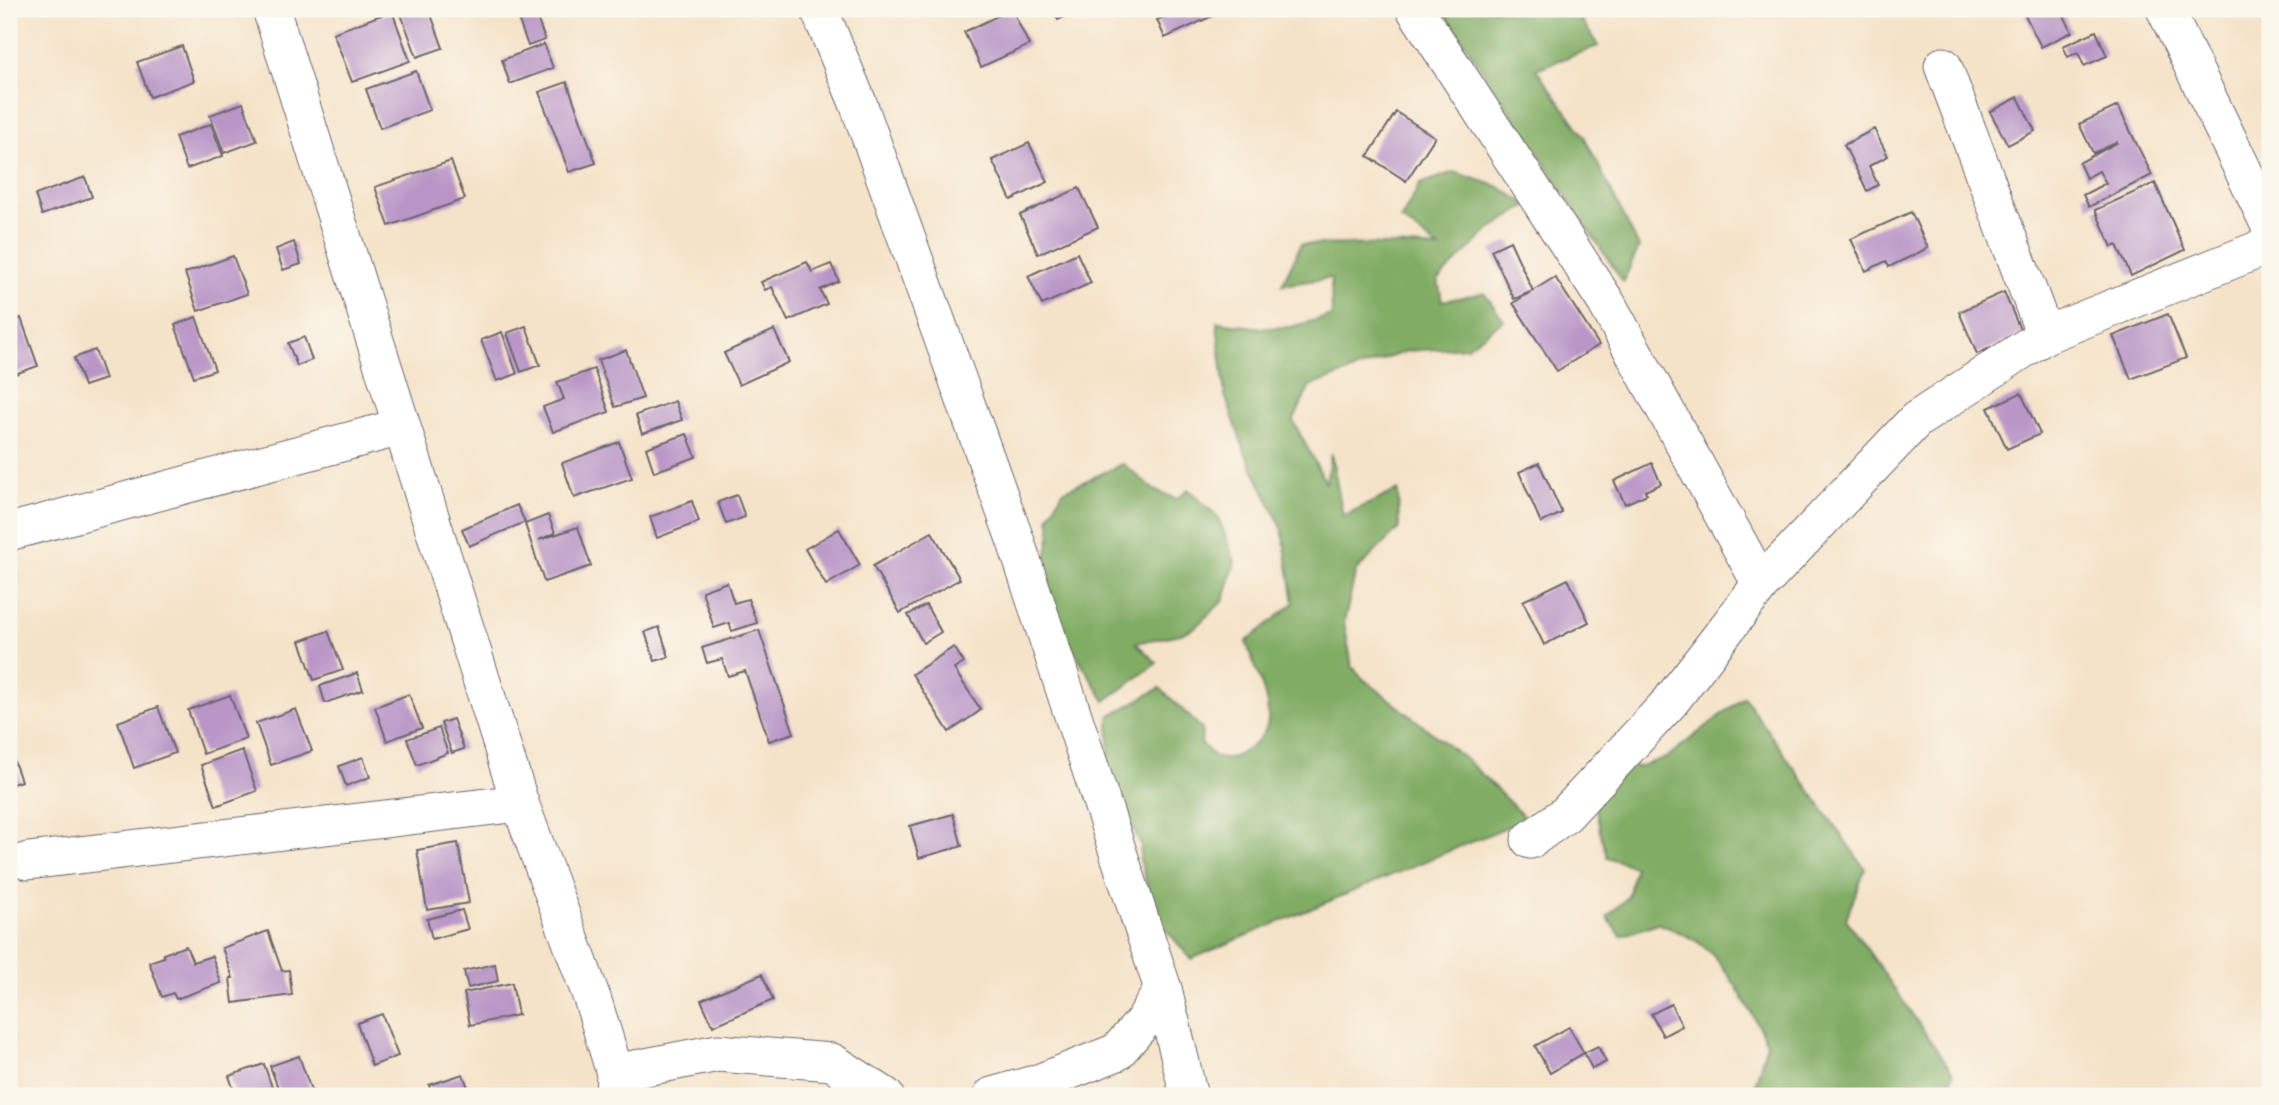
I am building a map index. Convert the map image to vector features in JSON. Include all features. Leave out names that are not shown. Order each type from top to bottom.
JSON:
[{"type":"street","points":[[271,9],[520,803],[593,1001],[615,1085],[718,1053],[832,1062],[885,1096]]},
{"type":"street","points":[[819,9],[858,103],[1016,542],[1163,989],[1189,1096]]},
{"type":"street","points":[[1415,9],[1606,302],[1760,584]]},
{"type":"street","points":[[2165,9],[2260,179],[2270,226]]},
{"type":"street","points":[[1942,66],[2045,335]]},
{"type":"street","points":[[1530,840],[1566,814],[1670,702],[1760,584],[1916,420],[2045,335],[2270,246]]},
{"type":"street","points":[[9,532],[401,426]]},
{"type":"street","points":[[28,861],[520,803]]},
{"type":"street","points":[[992,1096],[1041,1082],[1117,1052],[1143,1022],[1163,989]]},
{"type":"green space","points":[[1442,9],[1575,9],[1598,46],[1536,69],[1584,136],[1639,247],[1623,282]]},
{"type":"green space","points":[[1454,172],[1497,186],[1528,205],[1489,230],[1438,280],[1442,301],[1484,293],[1504,320],[1467,347],[1407,351],[1310,386],[1293,421],[1326,483],[1331,453],[1343,516],[1398,490],[1399,528],[1356,571],[1344,622],[1352,666],[1361,677],[1468,761],[1526,819],[1191,959],[1157,919],[1140,860],[1141,845],[1109,778],[1109,716],[1160,688],[1202,729],[1201,743],[1214,756],[1224,758],[1241,753],[1256,742],[1268,720],[1266,702],[1246,642],[1294,603],[1282,528],[1245,452],[1225,395],[1217,322],[1262,328],[1290,327],[1332,316],[1331,278],[1282,285],[1301,244],[1439,248],[1401,219],[1420,184]]},
{"type":"green space","points":[[1123,464],[1154,490],[1177,499],[1188,489],[1218,517],[1235,562],[1224,600],[1194,628],[1181,634],[1136,643],[1157,663],[1105,701],[1059,626],[1042,582],[1051,531],[1049,517],[1063,491]]},
{"type":"green space","points":[[1744,697],[1865,869],[1846,919],[1953,1073],[1946,1096],[1752,1096],[1767,1043],[1722,966],[1698,942],[1658,923],[1621,936],[1607,917],[1628,897],[1635,867],[1607,857],[1592,787],[1618,760],[1637,767],[1666,758]]},
{"type":"building","points":[[399,9],[429,9],[443,48],[417,57]]},
{"type":"building","points":[[1012,9],[1029,45],[981,67],[964,32]]},
{"type":"building","points":[[1053,9],[1082,9],[1058,20]]},
{"type":"building","points":[[1180,9],[1217,9],[1219,13],[1165,38],[1157,20]]},
{"type":"building","points":[[2022,9],[2061,9],[2072,32],[2041,47]]},
{"type":"building","points":[[392,11],[410,61],[352,82],[333,33]]},
{"type":"building","points":[[536,15],[545,40],[528,46],[519,21]]},
{"type":"building","points":[[2096,31],[2107,56],[2084,66],[2078,52],[2068,57],[2063,46]]},
{"type":"building","points":[[544,44],[553,68],[510,84],[502,60]]},
{"type":"building","points":[[182,46],[194,81],[150,97],[137,62]]},
{"type":"building","points":[[416,71],[430,110],[380,128],[366,89]]},
{"type":"building","points":[[567,82],[596,163],[569,172],[539,92]]},
{"type":"building","points":[[2018,97],[2035,131],[2008,145],[1990,112]]},
{"type":"building","points":[[243,103],[257,141],[224,153],[210,115]]},
{"type":"building","points":[[2118,106],[2152,175],[2089,207],[2083,195],[2106,183],[2099,171],[2086,178],[2079,163],[2118,142],[2093,153],[2079,124]]},
{"type":"building","points":[[1396,112],[1435,137],[1406,181],[1368,156]]},
{"type":"building","points":[[211,124],[223,156],[187,169],[175,137]]},
{"type":"building","points":[[1874,129],[1888,156],[1869,166],[1878,185],[1867,191],[1844,145]]},
{"type":"building","points":[[1029,143],[1048,182],[1011,200],[992,160]]},
{"type":"building","points":[[451,161],[465,199],[389,226],[375,187]]},
{"type":"building","points":[[85,177],[92,197],[42,215],[35,195]]},
{"type":"building","points":[[2155,183],[2185,250],[2131,276],[2117,245],[2112,247],[2095,210]]},
{"type":"building","points":[[1079,188],[1098,227],[1038,254],[1020,215]]},
{"type":"building","points":[[1911,212],[1928,248],[1889,267],[1886,261],[1866,271],[1851,239]]},
{"type":"building","points":[[1510,241],[1533,291],[1514,299],[1491,250]]},
{"type":"building","points":[[294,242],[301,264],[283,270],[276,249]]},
{"type":"building","points":[[1077,253],[1091,283],[1042,305],[1028,276]]},
{"type":"building","points":[[233,256],[247,294],[198,311],[185,273]]},
{"type":"building","points":[[807,262],[812,272],[831,264],[839,281],[820,290],[827,304],[788,321],[772,287],[765,290],[761,282]]},
{"type":"building","points":[[1555,277],[1599,345],[1557,371],[1513,303]]},
{"type":"building","points":[[2004,292],[2022,334],[1977,354],[1959,312]]},
{"type":"building","points":[[2168,314],[2186,358],[2131,379],[2113,336]]},
{"type":"building","points":[[196,317],[215,370],[194,377],[175,325]]},
{"type":"building","points":[[21,318],[38,366],[9,376],[9,322]]},
{"type":"building","points":[[526,326],[540,365],[521,372],[507,333]]},
{"type":"building","points":[[774,330],[789,362],[739,385],[724,353]]},
{"type":"building","points":[[502,332],[517,374],[497,381],[481,340]]},
{"type":"building","points":[[304,337],[312,360],[297,366],[288,343]]},
{"type":"building","points":[[95,350],[105,379],[84,386],[74,358]]},
{"type":"building","points":[[626,350],[643,398],[615,407],[598,360]]},
{"type":"building","points":[[594,369],[609,412],[553,432],[543,407],[564,399],[557,382]]},
{"type":"building","points":[[2021,393],[2040,434],[2007,449],[1988,408]]},
{"type":"building","points":[[675,401],[682,420],[642,434],[636,415]]},
{"type":"building","points":[[687,434],[696,457],[654,472],[646,448]]},
{"type":"building","points":[[619,442],[632,478],[574,498],[562,463]]},
{"type":"building","points":[[1539,463],[1562,513],[1541,523],[1519,472]]},
{"type":"building","points":[[1652,463],[1661,484],[1625,504],[1614,481]]},
{"type":"building","points":[[737,495],[745,517],[726,524],[718,502]]},
{"type":"building","points":[[692,501],[699,522],[657,538],[650,517]]},
{"type":"building","points":[[517,505],[525,522],[469,546],[462,529]]},
{"type":"building","points":[[548,515],[555,533],[539,540],[578,527],[591,566],[544,582],[525,524]]},
{"type":"building","points":[[839,529],[860,565],[826,585],[805,549]]},
{"type":"building","points":[[932,532],[960,579],[900,613],[873,566]]},
{"type":"building","points":[[1568,579],[1589,622],[1544,645],[1523,601]]},
{"type":"building","points":[[727,582],[734,603],[748,599],[757,623],[732,631],[729,623],[714,628],[702,591]]},
{"type":"building","points":[[926,605],[941,632],[923,643],[908,615]]},
{"type":"building","points":[[659,627],[669,657],[655,661],[645,632]]},
{"type":"building","points":[[759,630],[794,733],[769,741],[745,671],[728,676],[722,659],[707,663],[702,648]]},
{"type":"building","points":[[328,631],[343,670],[314,680],[300,641]]},
{"type":"building","points":[[954,647],[964,663],[954,669],[981,710],[949,732],[912,674]]},
{"type":"building","points":[[357,673],[363,690],[325,703],[320,686]]},
{"type":"building","points":[[409,694],[422,728],[387,741],[375,707]]},
{"type":"building","points":[[230,695],[246,739],[203,754],[188,710]]},
{"type":"building","points":[[158,707],[175,753],[134,768],[118,722]]},
{"type":"building","points":[[296,709],[312,751],[271,765],[256,723]]},
{"type":"building","points":[[453,719],[464,749],[452,753],[441,723]]},
{"type":"building","points":[[439,728],[448,753],[417,765],[407,739]]},
{"type":"building","points":[[9,747],[21,781],[9,785]]},
{"type":"building","points":[[242,750],[257,791],[216,806],[201,765]]},
{"type":"building","points":[[363,757],[370,777],[346,786],[339,766]]},
{"type":"building","points":[[953,814],[962,846],[919,858],[910,826]]},
{"type":"building","points":[[458,843],[469,903],[427,910],[417,850]]},
{"type":"building","points":[[462,910],[468,929],[432,939],[427,919]]},
{"type":"building","points":[[268,931],[282,971],[289,970],[292,995],[233,1003],[230,978],[233,978],[222,948]]},
{"type":"building","points":[[186,946],[193,962],[212,956],[221,983],[176,999],[173,993],[162,997],[149,962]]},
{"type":"building","points":[[495,964],[498,981],[468,988],[464,971]]},
{"type":"building","points":[[762,974],[773,1000],[713,1026],[701,1000]]},
{"type":"building","points":[[512,983],[518,1015],[470,1025],[464,993]]},
{"type":"building","points":[[1671,1004],[1682,1026],[1663,1036],[1651,1014]]},
{"type":"building","points":[[382,1014],[398,1056],[372,1066],[357,1023]]},
{"type":"building","points":[[1569,1027],[1584,1053],[1550,1073],[1535,1046]]},
{"type":"building","points":[[1598,1046],[1606,1062],[1592,1069],[1584,1053]]},
{"type":"building","points":[[299,1056],[313,1096],[281,1096],[270,1066]]},
{"type":"building","points":[[264,1064],[275,1096],[236,1096],[229,1076]]},
{"type":"building","points":[[463,1074],[471,1096],[432,1096],[429,1085]]}]
